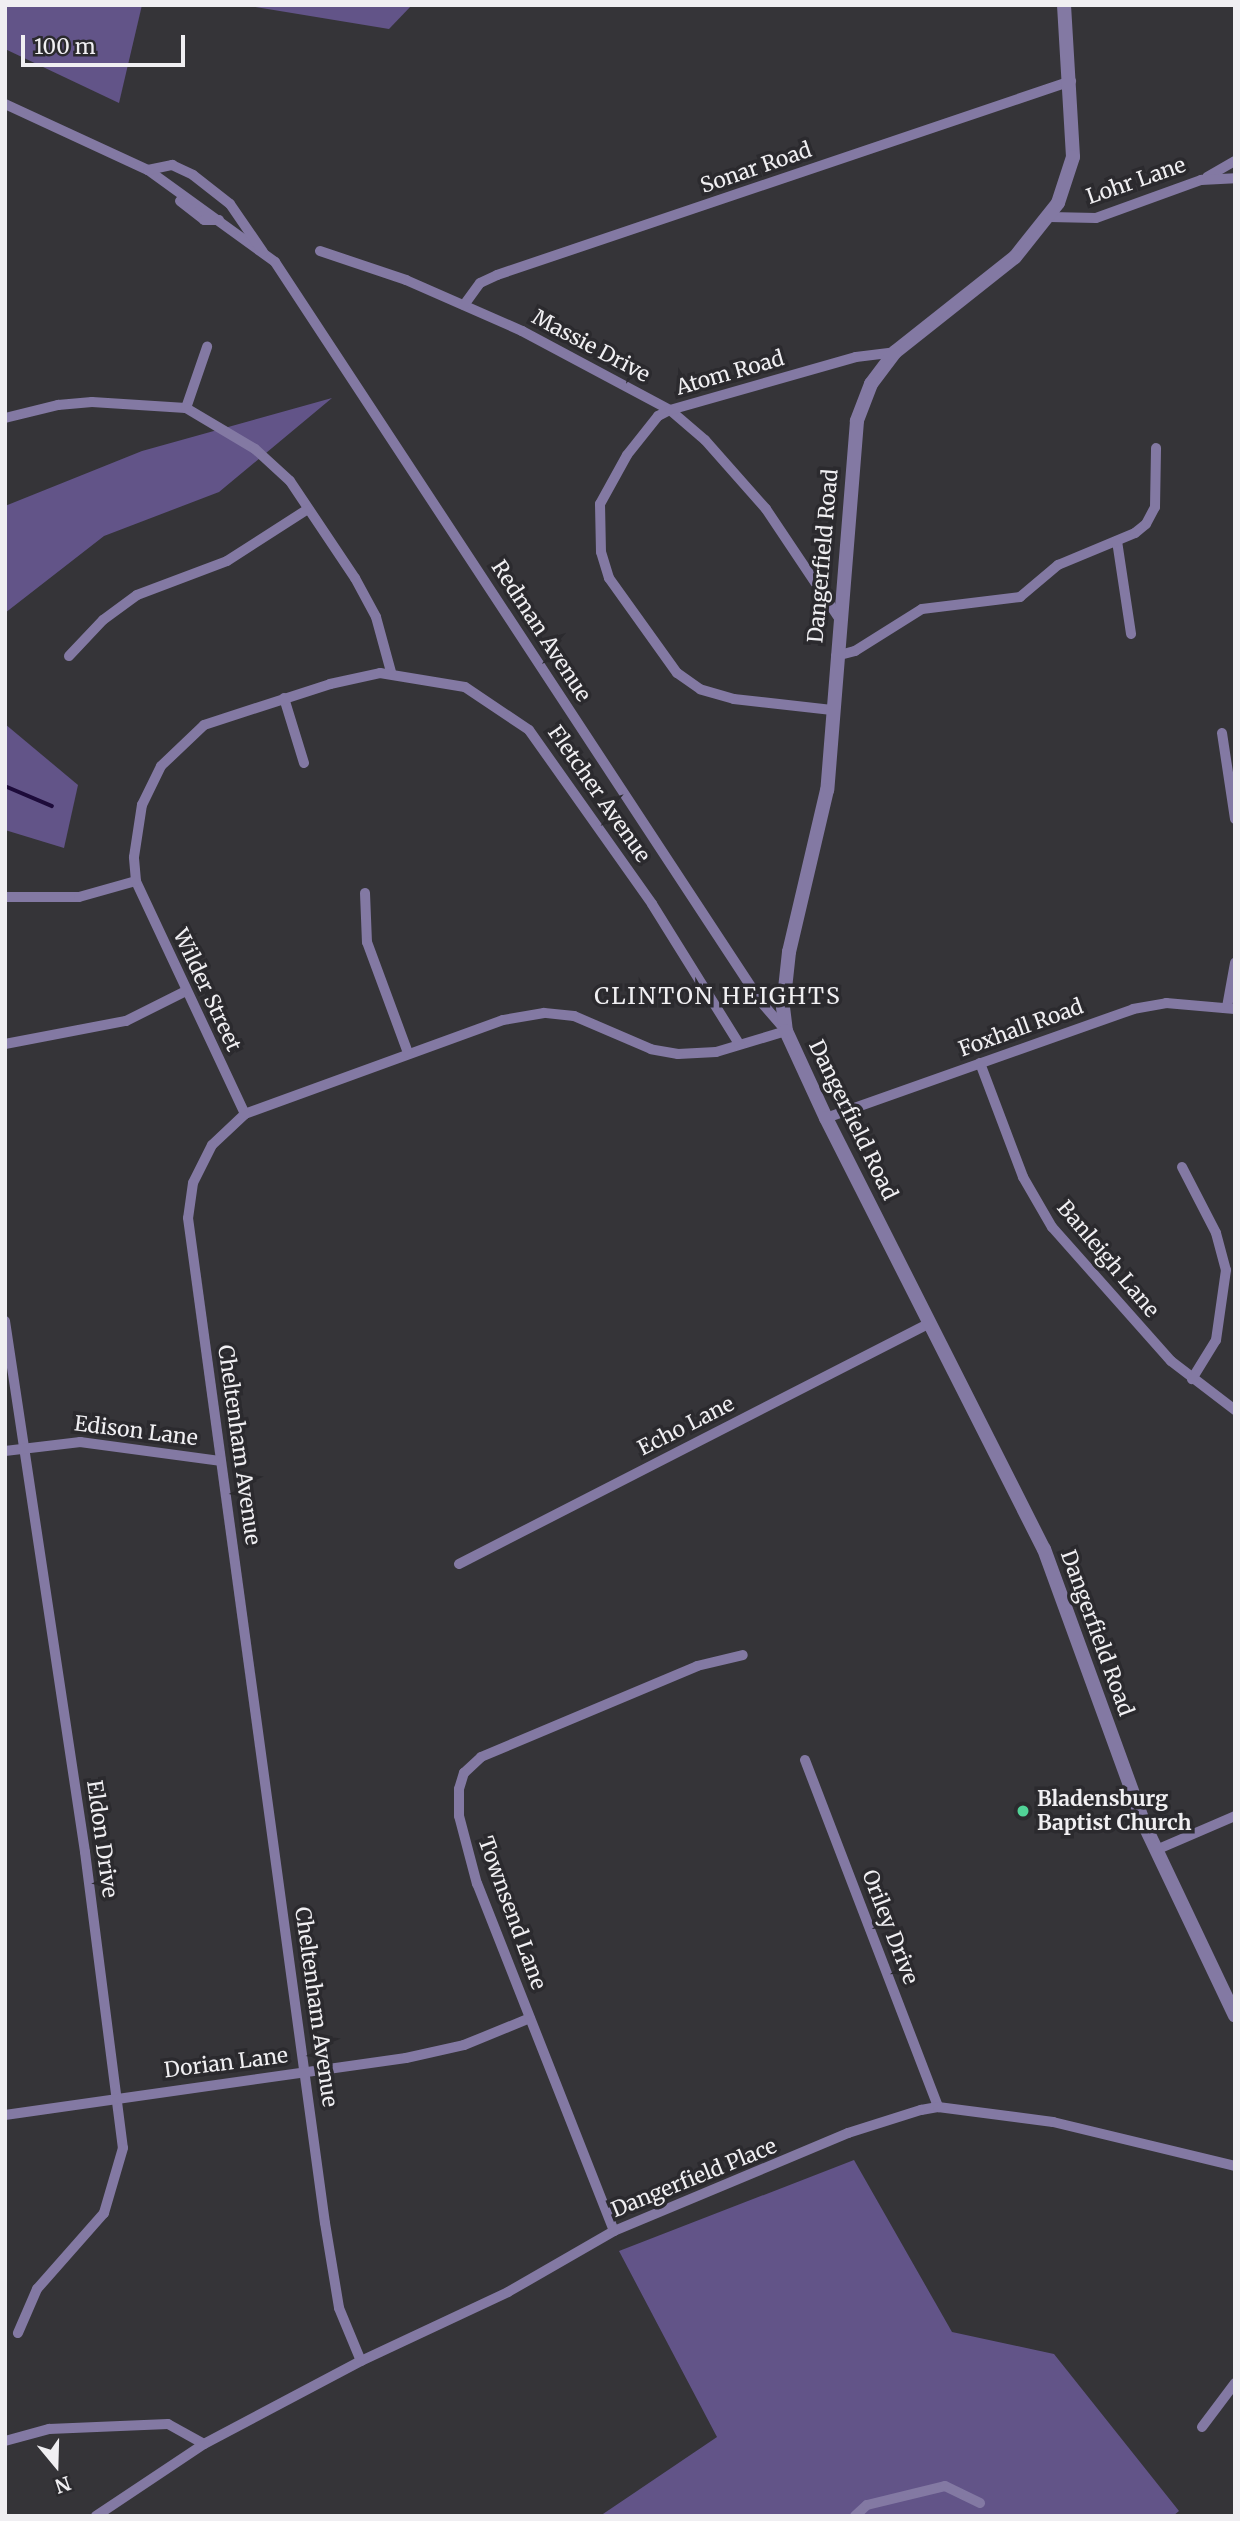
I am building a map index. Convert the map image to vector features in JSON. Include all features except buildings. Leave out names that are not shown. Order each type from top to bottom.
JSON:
[{"type":"street","name":"Dangerfield Road","points":[[1063,5],[1071,81],[1073,157],[1050,217],[1007,264],[895,352],[871,384],[858,421],[821,823],[784,979],[786,1031],[826,1118],[1044,1549],[1156,1850],[1235,2016]]},
{"type":"street","name":"Sonar Road","points":[[464,305],[480,283],[496,275],[1071,81]]},
{"type":"street","points":[[5,104],[148,170],[163,189],[204,220],[219,220],[225,230],[263,252]]},
{"type":"street","points":[[1201,180],[1235,161]]},
{"type":"street","points":[[148,170],[172,165],[213,200],[230,204],[263,252]]},
{"type":"street","name":"Lohr Lane","points":[[1050,217],[1096,218],[1201,180],[1235,178]]},
{"type":"street","name":"Massie Drive","points":[[320,251],[464,305],[573,356],[670,410],[705,440],[766,509],[839,618]]},
{"type":"street","name":"Redman Avenue","points":[[263,252],[285,274],[761,1002],[786,1031]]},
{"type":"street","points":[[186,408],[207,347]]},
{"type":"street","name":"Atom Road","points":[[832,710],[734,699],[687,682],[608,578],[601,552],[600,504],[627,455],[658,416],[670,410],[856,357],[895,352]]},
{"type":"street","points":[[5,418],[58,405],[93,402],[186,408],[255,449],[290,481],[369,601],[391,672]]},
{"type":"street","points":[[836,656],[855,650],[922,609],[1020,597],[1058,565],[1143,528],[1151,517],[1158,492],[1156,448]]},
{"type":"street","points":[[69,656],[103,620],[137,595],[227,561],[308,509]]},
{"type":"street","points":[[1117,541],[1131,634]]},
{"type":"street","name":"Fletcher Avenue","points":[[136,881],[137,822],[161,766],[204,725],[284,698],[391,672],[465,687],[529,730],[652,904],[739,1044]]},
{"type":"street","points":[[284,698],[304,763]]},
{"type":"street","points":[[1222,733],[1233,789],[1235,819]]},
{"type":"street","points":[[5,897],[79,897],[136,881]]},
{"type":"street","name":"Wilder Street","points":[[136,881],[245,1114]]},
{"type":"street","points":[[365,893],[367,942],[408,1053]]},
{"type":"street","points":[[1231,1008],[1235,963]]},
{"type":"street","points":[[5,1044],[126,1021],[186,990]]},
{"type":"street","name":"Foxhall Road","points":[[826,1118],[1148,1005],[1231,1008]]},
{"type":"street","name":"Cheltenham Avenue","points":[[362,2361],[336,2290],[220,1461],[188,1203],[212,1145],[245,1114],[503,1020],[544,1013],[601,1025],[665,1054],[701,1054],[786,1031]]},
{"type":"street","name":"Banleigh Lane","points":[[981,1063],[1023,1177],[1052,1227],[1192,1379],[1235,1410]]},
{"type":"street","points":[[1182,1167],[1216,1233],[1226,1270],[1219,1332],[1192,1379]]},
{"type":"street","name":"Eldon Drive","points":[[5,1321],[27,1447],[123,2148],[104,2213],[37,2289],[19,2333]]},
{"type":"street","name":"Echo Lane","points":[[459,1564],[930,1323]]},
{"type":"street","name":"Edison Lane","points":[[5,1451],[80,1442],[220,1461]]},
{"type":"street","name":"Townsend Lane","points":[[614,2231],[469,1859],[458,1805],[464,1773],[481,1757],[697,1666],[743,1655]]},
{"type":"street","name":"Oriley Drive","points":[[805,1760],[938,2107]]},
{"type":"street","points":[[1156,1850],[1235,1816]]},
{"type":"street","name":"Dorian Lane","points":[[5,2116],[117,2096],[304,2073],[441,2051],[530,2018]]},
{"type":"street","name":"Dangerfield Place","points":[[96,2516],[204,2444],[362,2361],[508,2292],[614,2231],[848,2133],[938,2107],[1053,2122],[1235,2166]]},
{"type":"street","points":[[1202,2427],[1235,2383]]},
{"type":"street","points":[[5,2441],[49,2429],[168,2424],[204,2444]]},
{"type":"street","points":[[855,2516],[867,2505],[945,2486],[980,2504]]},
{"type":"shaded area","points":[[5,5],[142,5],[119,103],[5,49]]},
{"type":"shaded area","points":[[243,5],[412,5],[389,29]]},
{"type":"shaded area","points":[[332,398],[219,492],[104,536],[5,613],[5,506],[142,451]]},
{"type":"shaded area","points":[[5,724],[78,785],[64,848],[5,830]]},
{"type":"shaded area","points":[[854,2160],[952,2332],[1054,2354],[1179,2511],[1173,2516],[600,2516],[717,2437],[619,2251]]},
{"type":"waterway","points":[[5,786],[52,806]]},
{"type":"place","name":"Bladensburg Baptist Church","points":[[1023,1811]]},
{"type":"district","name":"CLINTON HEIGHTS","points":[[718,996]]}]
